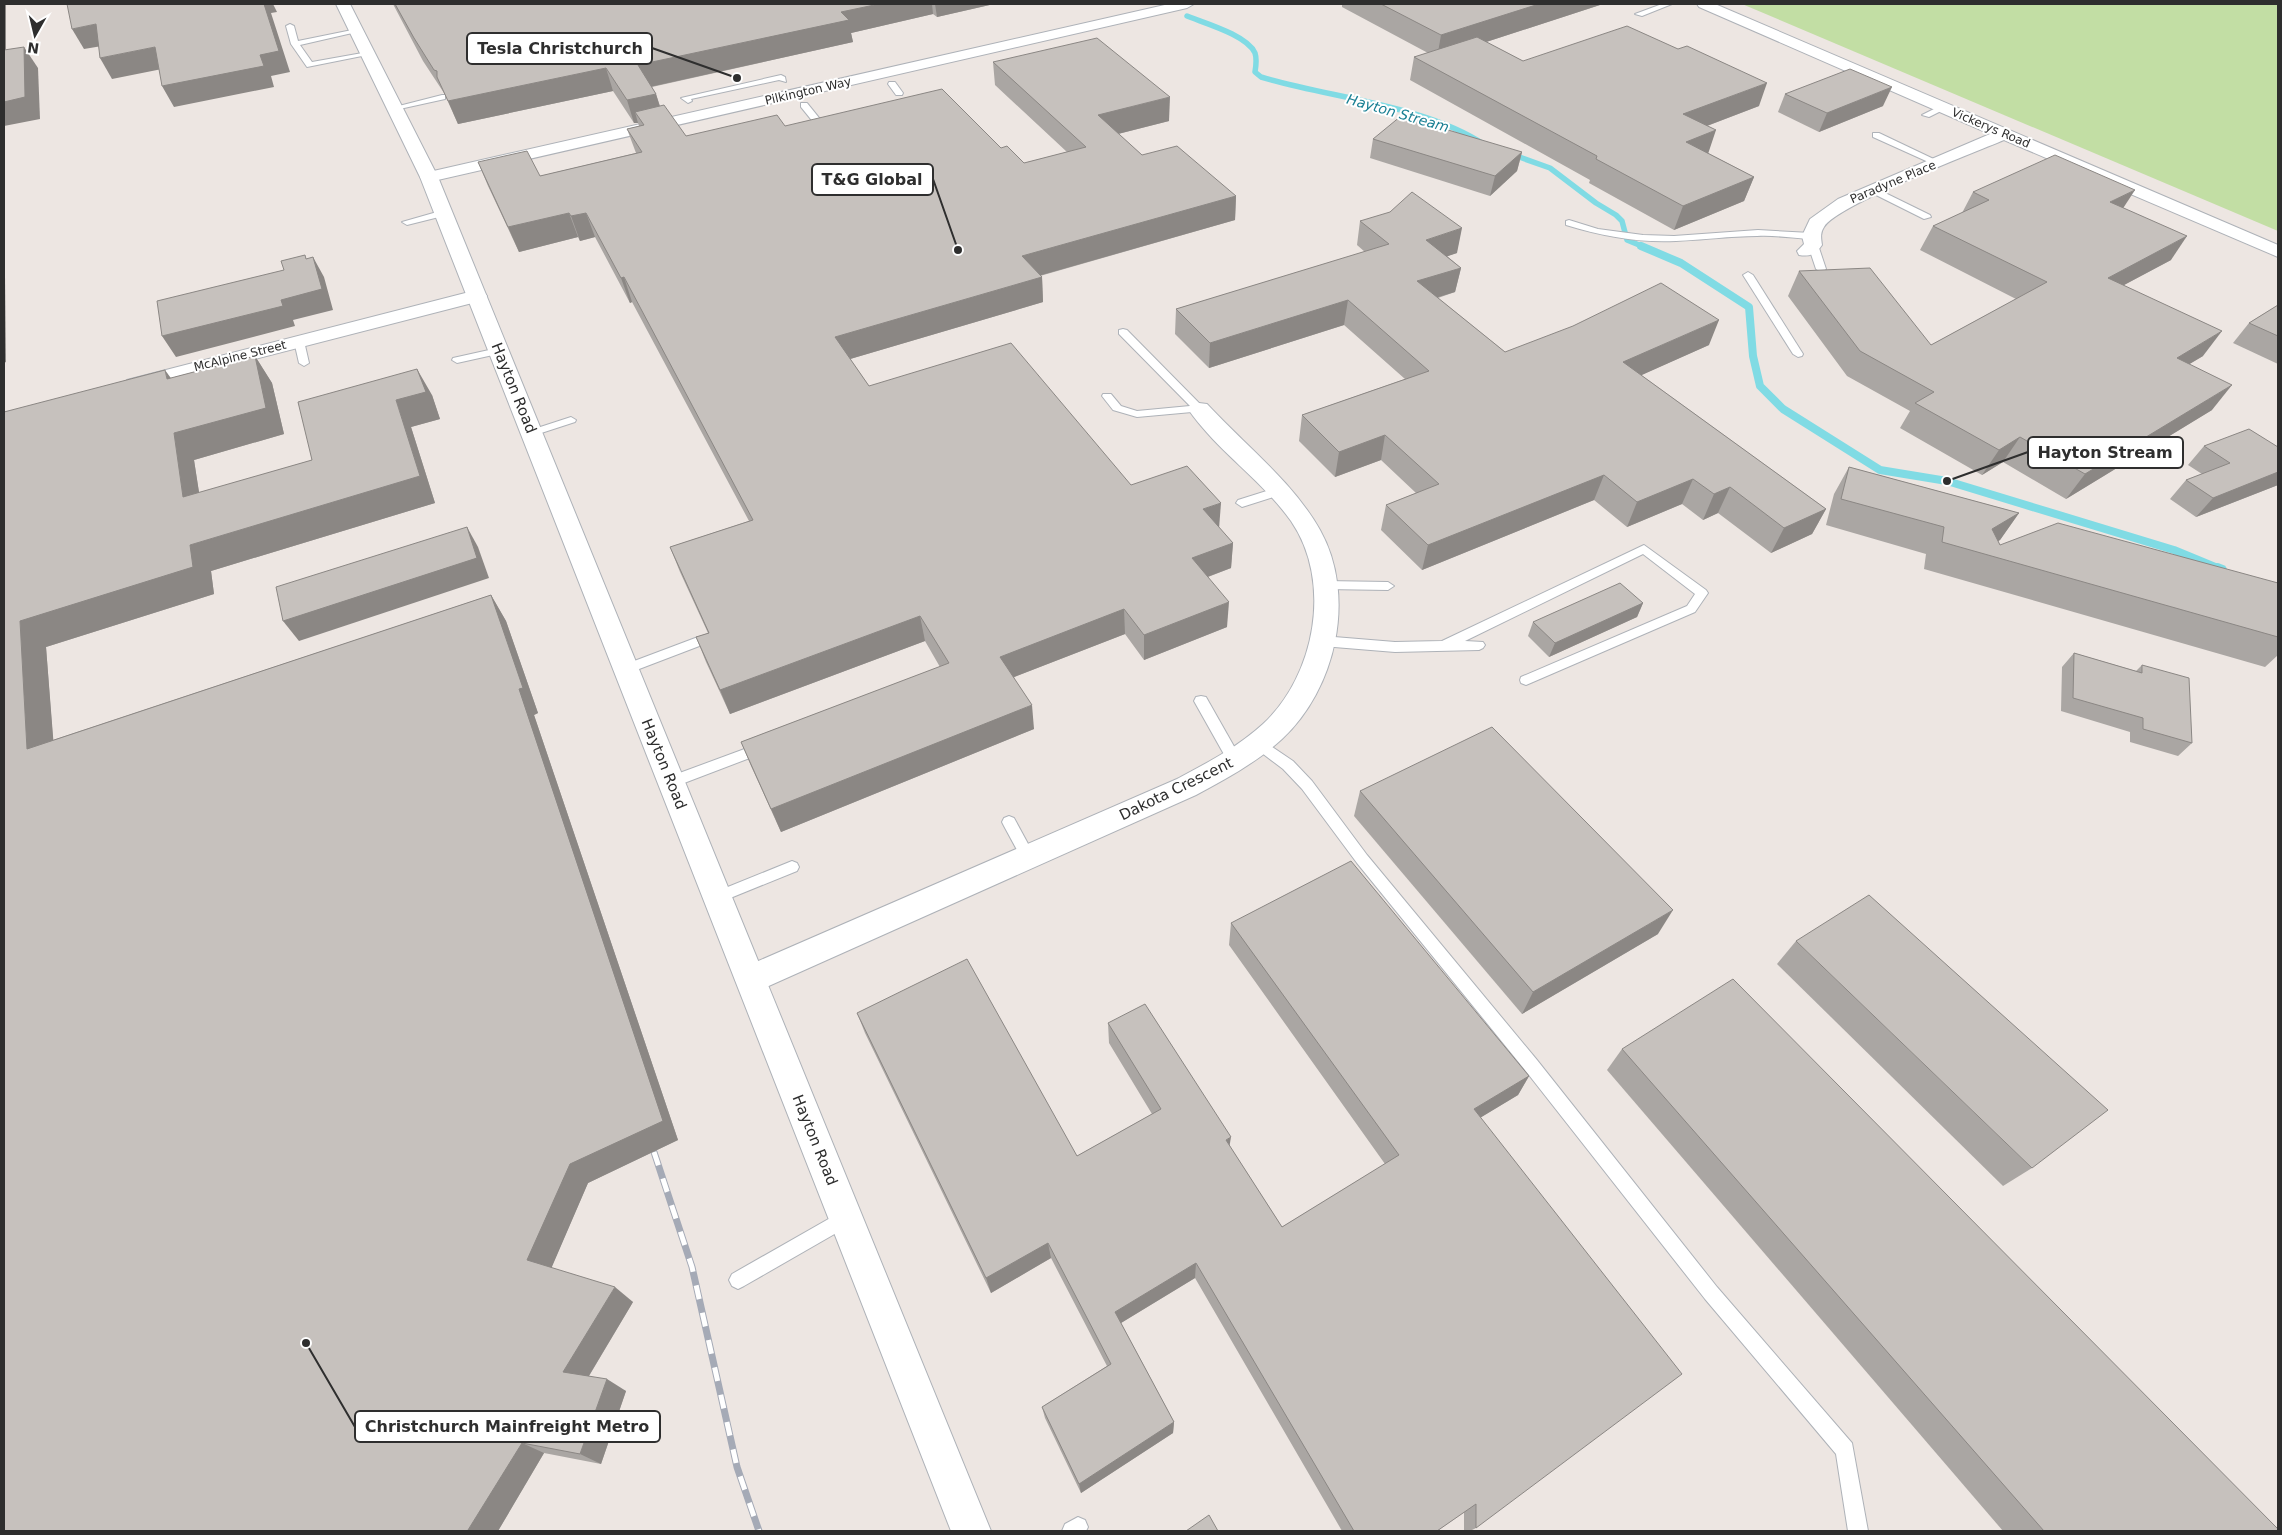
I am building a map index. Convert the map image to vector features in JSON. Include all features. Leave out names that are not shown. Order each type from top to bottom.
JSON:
[{"type":"street","name":"Hayton Road","points":[[343,4],[429,177],[444,213],[972,1531]]},
{"type":"street","name":"Pilkington Way","points":[[429,177],[1187,4]]},
{"type":"street","name":"Vickerys Road","points":[[1704,4],[1851,73],[1943,108],[2278,252]]},
{"type":"street","name":"Paradyne Place","points":[[1810,244],[1816,223],[1844,203],[2003,134]]},
{"type":"street","name":"McAlpine Street","points":[[118,388],[477,296]]},
{"type":"street","name":"Dakota Crescent","points":[[750,979],[1028,857],[1235,761],[1275,729],[1295,707],[1316,663],[1322,641],[1326,612],[1325,585],[1315,544],[1296,511],[1279,491],[1198,409]]},
{"type":"lane","points":[[1639,14],[1668,4]]},
{"type":"lane","points":[[290,26],[295,44],[310,65],[362,43]]},
{"type":"lane","points":[[295,44],[362,43]]},
{"type":"lane","points":[[688,102],[685,98],[781,77],[783,80]]},
{"type":"lane","points":[[892,84],[899,93]]},
{"type":"lane","points":[[394,108],[442,97]]},
{"type":"lane","points":[[804,105],[821,126]]},
{"type":"lane","points":[[1926,115],[1943,108]]},
{"type":"lane","points":[[1876,135],[1938,163]]},
{"type":"lane","points":[[1875,191],[1927,217]]},
{"type":"lane","points":[[407,222],[444,213]]},
{"type":"lane","points":[[1569,223],[1589,230],[1616,235],[1687,238],[1751,233],[1810,244],[1821,269]]},
{"type":"lane","points":[[1748,274],[1798,354]]},
{"type":"lane","points":[[1124,332],[1198,409]]},
{"type":"lane","points":[[299,341],[304,363]]},
{"type":"lane","points":[[457,360],[498,351]]},
{"type":"lane","points":[[1106,396],[1117,408],[1137,414],[1198,409]]},
{"type":"lane","points":[[532,433],[571,420]]},
{"type":"lane","points":[[1242,503],[1279,491]]},
{"type":"lane","points":[[1441,647],[1644,549],[1702,593],[1691,609],[1526,680]]},
{"type":"lane","points":[[1325,585],[1388,586]]},
{"type":"lane","points":[[1322,641],[1395,647],[1478,645]]},
{"type":"lane","points":[[626,669],[698,642]]},
{"type":"lane","points":[[1201,701],[1235,761]]},
{"type":"lane","points":[[1259,743],[1288,765],[1308,785],[1362,859],[1531,1065],[1711,1293],[1845,1450],[1858,1531]]},
{"type":"lane","points":[[671,782],[750,752]]},
{"type":"lane","points":[[1009,822],[1028,857]]},
{"type":"lane","points":[[718,897],[792,867]]},
{"type":"lane","points":[[738,1280],[846,1218]]},
{"type":"green space","points":[[1742,4],[2278,4],[2278,231]]},
{"type":"building","points":[[67,4],[264,4],[279,51],[260,55],[264,66],[162,86],[155,47],[100,58],[96,24],[72,29]]},
{"type":"building","points":[[395,4],[879,4],[841,12],[849,20],[638,65],[656,94],[627,100],[606,68],[448,101],[437,77],[437,71],[434,70]]},
{"type":"building","points":[[1381,4],[1539,4],[1441,35]]},
{"type":"building","points":[[1627,26],[1678,49],[1687,46],[1767,83],[1683,114],[1716,130],[1686,142],[1754,177],[1683,206],[1596,159],[1597,156],[1414,57],[1477,37],[1523,61]]},
{"type":"building","points":[[1097,38],[1170,97],[1098,115],[1142,155],[1177,146],[1236,196],[1022,256],[1042,277],[835,337],[869,386],[1011,343],[1131,485],[1187,466],[1221,503],[1203,509],[1233,543],[1192,558],[1229,602],[1144,635],[1124,609],[1000,657],[1032,705],[771,809],[741,742],[949,663],[920,616],[720,690],[696,637],[709,633],[670,547],[753,520],[624,277],[621,278],[586,213],[571,216],[569,213],[508,227],[478,162],[527,151],[540,176],[642,152],[627,129],[644,125],[635,112],[664,105],[686,136],[777,115],[785,126],[942,89],[1001,148],[1007,146],[1024,163],[1086,147],[993,62]]},
{"type":"building","points":[[24,47],[25,97],[4,102],[4,50]]},
{"type":"building","points":[[1850,69],[1892,87],[1827,113],[1785,94]]},
{"type":"building","points":[[1401,116],[1522,152],[1495,176],[1373,139]]},
{"type":"building","points":[[2055,155],[2135,190],[2110,202],[2187,236],[2108,278],[2222,331],[2177,358],[2232,385],[2085,474],[2020,437],[1999,450],[1915,403],[1934,392],[1860,351],[1799,271],[1870,268],[1931,345],[2047,282],[1933,226],[1989,200],[1973,192]]},
{"type":"building","points":[[1412,192],[1462,228],[1426,240],[1461,268],[1417,281],[1505,352],[1573,326],[1661,283],[1719,320],[1623,362],[1826,509],[1784,528],[1730,487],[1714,494],[1693,479],[1637,502],[1604,475],[1428,545],[1386,505],[1439,484],[1385,435],[1339,452],[1302,415],[1429,371],[1348,300],[1210,343],[1176,309],[1389,244],[1360,221],[1390,212]]},
{"type":"building","points":[[305,255],[306,259],[313,257],[322,289],[281,300],[283,306],[162,336],[157,301],[284,270],[281,261]]},
{"type":"building","points":[[2278,305],[2278,336],[2249,323]]},
{"type":"building","points":[[255,356],[266,408],[174,433],[183,497],[312,460],[298,402],[417,369],[426,392],[396,400],[420,476],[190,545],[193,567],[20,621],[27,749],[491,595],[523,688],[519,689],[663,1121],[570,1164],[527,1260],[615,1287],[563,1372],[607,1379],[580,1454],[522,1443],[468,1530],[472,1531],[4,1531],[4,412],[165,370],[167,379]]},
{"type":"building","points":[[2249,429],[2278,447],[2278,472],[2213,498],[2186,480],[2230,463],[2204,446]]},
{"type":"building","points":[[1849,467],[2019,513],[1992,529],[2000,545],[2058,523],[2278,583],[2278,637],[1942,542],[1944,527],[1841,499]]},
{"type":"building","points":[[467,527],[477,558],[283,621],[276,587]]},
{"type":"building","points":[[1620,583],[1643,603],[1555,643],[1533,622]]},
{"type":"building","points":[[2074,653],[2142,673],[2142,665],[2189,678],[2192,743],[2143,729],[2143,718],[2073,698]]},
{"type":"building","points":[[1492,727],[1673,910],[1533,992],[1360,791]]},
{"type":"building","points":[[1351,861],[1529,1076],[1474,1109],[1682,1374],[1476,1528],[1476,1504],[1437,1531],[1354,1531],[1196,1263],[1115,1312],[1174,1422],[1079,1484],[1042,1407],[1111,1364],[1048,1243],[986,1278],[857,1013],[967,959],[1077,1156],[1161,1109],[1108,1023],[1145,1004],[1231,1137],[1226,1140],[1282,1227],[1399,1155],[1231,923]]},
{"type":"building","points":[[1869,895],[2108,1110],[2032,1168],[1796,941]]},
{"type":"building","points":[[1733,979],[2278,1531],[2044,1531],[1622,1049]]},
{"type":"building","points":[[1209,1515],[1218,1531],[1186,1531]]},
{"type":"waterway","name":"Hayton Stream","points":[[1187,16],[1224,30],[1243,41],[1255,53],[1255,72],[1261,77],[1406,111],[1461,131],[1485,145]]},
{"type":"waterway","name":"Hayton Stream","points":[[1508,153],[1550,168],[1596,203],[1616,215],[1622,221],[1627,240],[1644,247]]},
{"type":"waterway","name":"Hayton Stream","points":[[1641,246],[1681,263],[1749,307],[1753,356],[1760,386],[1783,409],[1880,470],[1947,481],[2174,550],[2220,569]]},
{"type":"waterway","name":"Hayton Stream","points":[[2217,568],[2222,570]]},
{"type":"railway","points":[[654,1152],[692,1267],[737,1467],[759,1531]]},
{"type":"place","name":"Tesla Christchurch","points":[[737,78]]},
{"type":"place","name":"T&G Global","points":[[958,250]]},
{"type":"place","name":"Hayton Stream","points":[[1947,481]]},
{"type":"place","name":"Christchurch Mainfreight Metro","points":[[306,1343]]}]
